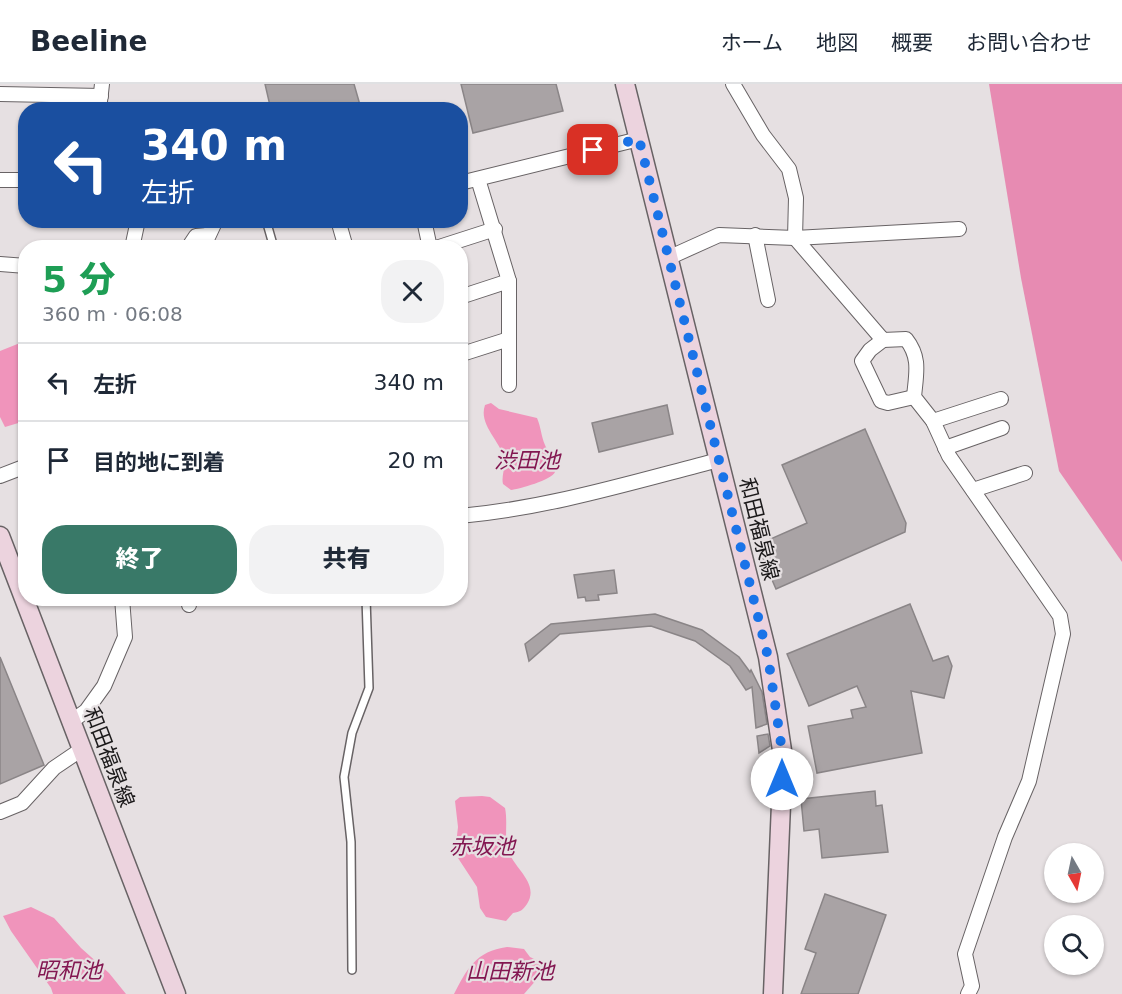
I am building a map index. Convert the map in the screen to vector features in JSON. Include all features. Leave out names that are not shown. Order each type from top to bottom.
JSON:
[{"type":"main road","name":"和田福泉線","points":[[624,84],[768,657],[783,757],[773,994]]},
{"type":"main road","name":"和田福泉線","points":[[0,536],[18,582]]},
{"type":"main road","name":"和田福泉線","points":[[27,606],[176,994]]},
{"type":"street","points":[[733,84],[763,135],[789,170],[796,198],[795,238],[883,339]]},
{"type":"street","points":[[0,94],[101,97]]},
{"type":"street","points":[[468,181],[639,139]]},
{"type":"street","points":[[478,179],[509,281],[509,385]]},
{"type":"street","points":[[0,180],[18,180]]},
{"type":"street","points":[[461,240],[495,229]]},
{"type":"street","points":[[668,258],[719,235],[795,238],[959,229]]},
{"type":"street","points":[[755,235],[768,300]]},
{"type":"street","points":[[0,264],[18,265]]},
{"type":"street","points":[[468,294],[509,281]]},
{"type":"street","points":[[468,352],[509,339]]},
{"type":"street","points":[[914,397],[888,403],[881,401],[861,361],[883,339],[906,339],[914,350],[917,370],[914,397],[933,421],[949,456],[1060,616],[1063,634],[1029,780],[1005,837],[965,954],[972,986],[968,994]]},
{"type":"street","points":[[933,421],[1001,399]]},
{"type":"street","points":[[945,448],[1002,428]]},
{"type":"street","points":[[468,515],[502,512],[567,500],[719,460]]},
{"type":"street","points":[[0,476],[18,469]]},
{"type":"street","points":[[973,490],[1025,473]]},
{"type":"street","points":[[72,721],[86,711],[104,686],[125,637],[123,606]]},
{"type":"street","points":[[0,812],[22,803],[54,768],[82,749]]},
{"type":"lane","points":[[352,970],[351,842],[344,777],[352,733],[369,688],[366,606]]},
{"type":"shaded area","points":[[989,84],[1122,84],[1122,562],[1059,471],[1021,278]]},
{"type":"water","points":[[18,344],[18,423],[5,427],[0,417],[0,351]]},
{"type":"water","name":"渋田池","points":[[491,403],[499,409],[537,418],[544,442],[555,466],[553,475],[535,484],[511,490],[503,484],[504,459],[485,419],[485,405]]},
{"type":"water","name":"赤坂池","points":[[460,797],[490,797],[505,808],[508,850],[525,876],[530,889],[526,906],[513,913],[506,921],[486,917],[480,908],[477,887],[458,858],[455,801]]},
{"type":"water","name":"昭和池","points":[[31,907],[54,918],[81,948],[109,973],[126,994],[53,994],[3,916]]},
{"type":"water","name":"山田新池","points":[[507,947],[524,949],[530,957],[547,965],[524,994],[454,994],[468,969],[480,957],[496,949]]},
{"type":"building","points":[[265,84],[354,84],[359,102],[269,102]]},
{"type":"building","points":[[461,84],[556,84],[563,111],[473,133],[468,102],[465,102]]},
{"type":"building","points":[[667,405],[673,434],[599,452],[592,423]]},
{"type":"building","points":[[865,429],[906,523],[905,532],[776,589],[757,545],[807,523],[782,465]]},
{"type":"building","points":[[614,570],[617,593],[598,595],[599,600],[586,601],[585,597],[578,598],[574,575]]},
{"type":"building","points":[[910,604],[933,661],[948,656],[952,666],[944,698],[911,691],[922,753],[817,773],[808,726],[853,718],[851,710],[866,707],[857,686],[809,706],[787,654]]},
{"type":"building","points":[[655,614],[702,630],[739,657],[750,672],[751,670],[762,692],[767,724],[756,728],[752,687],[746,690],[730,666],[695,641],[651,626],[560,634],[529,661],[525,644],[551,624]]},
{"type":"building","points":[[0,657],[44,765],[0,784]]},
{"type":"building","points":[[768,734],[770,746],[759,753],[757,736]]},
{"type":"building","points":[[875,791],[876,806],[882,805],[888,852],[822,858],[819,829],[804,831],[801,799]]},
{"type":"building","points":[[825,894],[886,915],[858,994],[801,994],[816,953],[805,949]]},
{"type":"route","points":[[593,150],[639,139],[768,657],[783,757],[782,779]]}]
